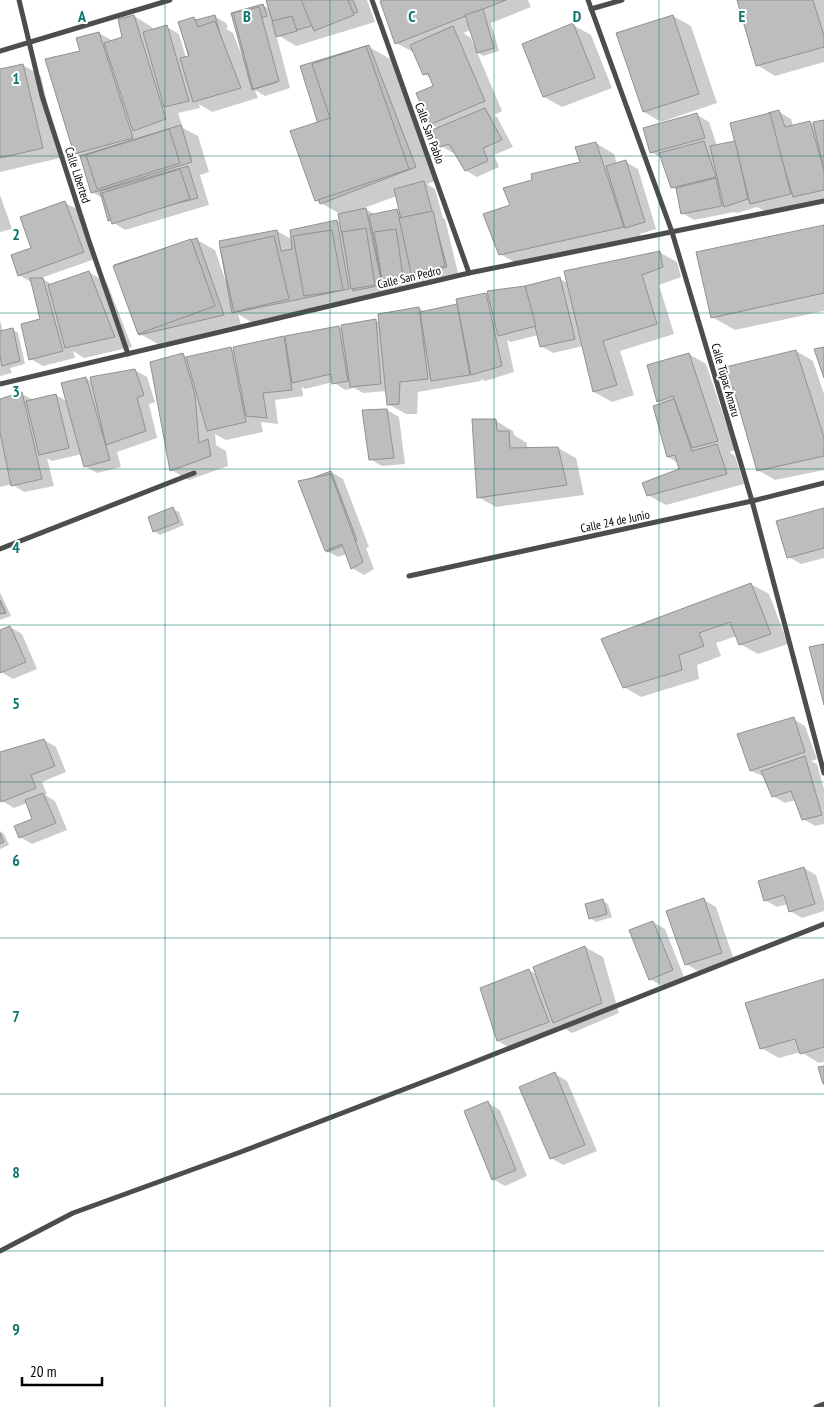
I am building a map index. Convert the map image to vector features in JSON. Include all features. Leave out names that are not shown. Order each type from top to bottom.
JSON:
[{"type":"street","name":"Calle Liberted","points":[[19,0],[42,96],[128,354]]},
{"type":"street","points":[[0,51],[170,0]]},
{"type":"street","name":"Calle San Pablo","points":[[372,0],[469,274]]},
{"type":"street","name":"Calle Túpac Amaru","points":[[588,0],[672,232],[752,501],[824,773]]},
{"type":"street","points":[[591,9],[622,0]]},
{"type":"street","name":"Calle San Pedro","points":[[0,384],[469,274],[824,201]]},
{"type":"street","points":[[0,549],[194,473]]},
{"type":"street","name":"Calle 24 de Junio","points":[[409,576],[752,501],[824,483]]},
{"type":"street","points":[[0,1251],[73,1213],[238,1153],[431,1079],[824,924]]},
{"type":"street","points":[[816,1407],[824,1404]]},
{"type":"building","points":[[266,0],[353,0],[358,12],[277,36]]},
{"type":"building","points":[[301,0],[348,0],[354,15],[314,31]]},
{"type":"building","points":[[506,0],[395,44],[380,1]]},
{"type":"building","points":[[737,0],[813,0],[824,36],[824,47],[756,66]]},
{"type":"building","points":[[263,4],[267,16],[258,19],[277,82],[252,90],[231,13]]},
{"type":"building","points":[[259,7],[279,81],[253,89],[233,13]]},
{"type":"building","points":[[483,9],[494,48],[477,53],[465,15]]},
{"type":"building","points":[[134,15],[166,119],[133,131],[104,43],[122,37],[118,19]]},
{"type":"building","points":[[215,15],[227,60],[192,69],[180,24]]},
{"type":"building","points":[[673,15],[699,94],[643,112],[616,33]]},
{"type":"building","points":[[292,16],[297,31],[276,37],[272,21]]},
{"type":"building","points":[[194,17],[198,27],[215,21],[241,88],[193,102],[180,58],[189,56],[178,22]]},
{"type":"building","points":[[573,23],[595,78],[543,97],[522,44]]},
{"type":"building","points":[[167,25],[189,101],[164,107],[143,32]]},
{"type":"building","points":[[453,26],[485,101],[429,125],[416,93],[433,86],[428,73],[423,75],[410,45]]},
{"type":"building","points":[[99,32],[133,138],[74,154],[45,59],[80,51],[76,38]]},
{"type":"building","points":[[369,45],[416,167],[320,204],[300,146],[305,145],[301,131],[319,127],[300,66]]},
{"type":"building","points":[[366,46],[409,169],[315,201],[290,131],[330,118],[312,64]]},
{"type":"building","points":[[23,64],[43,148],[0,158],[0,69]]},
{"type":"building","points":[[485,108],[502,140],[483,148],[488,161],[465,171],[449,144],[440,147],[432,130]]},
{"type":"building","points":[[779,110],[785,127],[810,121],[824,170],[824,190],[793,197],[768,113]]},
{"type":"building","points":[[697,113],[705,138],[650,153],[643,128]]},
{"type":"building","points":[[770,113],[791,194],[750,204],[730,123]]},
{"type":"building","points":[[824,120],[824,170],[813,122]]},
{"type":"building","points":[[181,125],[192,162],[91,193],[80,156]]},
{"type":"building","points":[[169,129],[180,163],[97,189],[86,155]]},
{"type":"building","points":[[704,141],[716,177],[671,188],[659,153]]},
{"type":"building","points":[[735,141],[748,199],[724,207],[710,146]]},
{"type":"building","points":[[596,142],[624,227],[499,255],[483,214],[510,205],[503,188],[532,180],[531,174],[580,162],[575,147]]},
{"type":"building","points":[[626,160],[645,222],[625,228],[606,166]]},
{"type":"building","points":[[188,166],[198,198],[108,221],[100,191]]},
{"type":"building","points":[[180,169],[190,199],[112,224],[102,193]]},
{"type":"building","points":[[716,178],[722,206],[681,214],[676,188]]},
{"type":"building","points":[[424,181],[447,267],[414,275],[394,189]]},
{"type":"building","points":[[65,201],[84,252],[18,276],[11,255],[31,248],[20,217]]},
{"type":"building","points":[[366,208],[382,285],[353,291],[338,214]]},
{"type":"building","points":[[397,209],[413,276],[382,282],[369,215]]},
{"type":"building","points":[[433,211],[445,266],[411,273],[399,218]]},
{"type":"building","points":[[337,220],[349,289],[232,313],[219,241],[277,230],[281,251],[292,249],[290,230]]},
{"type":"building","points":[[824,225],[824,293],[711,318],[696,252]]},
{"type":"building","points":[[366,228],[375,285],[351,289],[342,232]]},
{"type":"building","points":[[396,229],[403,276],[382,279],[374,232]]},
{"type":"building","points":[[332,230],[343,290],[304,296],[293,236]]},
{"type":"building","points":[[274,236],[289,299],[234,312],[220,248]]},
{"type":"building","points":[[197,238],[224,315],[139,335],[114,265]]},
{"type":"building","points":[[191,239],[215,306],[138,334],[113,266]]},
{"type":"building","points":[[660,251],[663,267],[642,275],[657,324],[603,341],[617,385],[593,392],[564,271]]},
{"type":"building","points":[[89,271],[115,337],[65,348],[48,285]]},
{"type":"building","points":[[560,277],[575,339],[540,347],[525,286]]},
{"type":"building","points":[[30,278],[43,278],[63,351],[29,360],[21,324],[40,319]]},
{"type":"building","points":[[525,286],[536,326],[498,336],[487,291]]},
{"type":"building","points":[[486,293],[502,366],[471,375],[456,299]]},
{"type":"building","points":[[457,304],[470,375],[431,381],[420,312]]},
{"type":"building","points":[[419,307],[428,379],[400,382],[399,404],[387,405],[378,314]]},
{"type":"building","points":[[376,319],[381,384],[350,387],[341,325]]},
{"type":"building","points":[[339,326],[348,381],[332,384],[331,374],[292,383],[285,336]]},
{"type":"building","points":[[13,328],[20,361],[2,366],[0,331]]},
{"type":"building","points":[[284,336],[292,390],[263,393],[267,418],[246,416],[233,347]]},
{"type":"building","points":[[231,347],[246,422],[207,431],[186,357]]},
{"type":"building","points":[[824,347],[824,378],[814,349]]},
{"type":"building","points":[[796,350],[824,437],[824,456],[757,471],[733,387],[723,388],[717,369]]},
{"type":"building","points":[[183,353],[195,395],[199,443],[208,439],[211,456],[170,471],[150,362]]},
{"type":"building","points":[[689,353],[718,441],[692,448],[673,396],[657,402],[647,365]]},
{"type":"building","points":[[135,369],[144,395],[137,398],[146,431],[106,445],[90,377]]},
{"type":"building","points":[[86,377],[110,460],[84,467],[61,383]]},
{"type":"building","points":[[22,392],[42,479],[11,486],[0,432],[0,399]]},
{"type":"building","points":[[56,394],[69,448],[39,455],[26,401]]},
{"type":"building","points":[[674,399],[692,451],[717,444],[727,474],[647,496],[642,483],[679,469],[675,455],[667,457],[653,406]]},
{"type":"building","points":[[387,409],[394,458],[369,460],[362,410]]},
{"type":"building","points":[[472,419],[496,419],[497,431],[509,431],[510,448],[558,447],[567,485],[477,498]]},
{"type":"building","points":[[331,471],[357,540],[327,552],[301,482]]},
{"type":"building","points":[[331,474],[363,562],[351,569],[342,544],[325,551],[298,481]]},
{"type":"building","points":[[173,507],[179,522],[153,532],[148,517]]},
{"type":"building","points":[[824,508],[824,548],[787,558],[776,521]]},
{"type":"building","points":[[751,583],[771,634],[739,645],[730,622],[699,633],[704,646],[679,655],[682,670],[623,688],[601,639]]},
{"type":"building","points":[[0,600],[6,613],[0,614]]},
{"type":"building","points":[[0,601],[5,612],[0,614]]},
{"type":"building","points":[[10,626],[26,662],[0,673],[0,630]]},
{"type":"building","points":[[824,644],[824,705],[809,647]]},
{"type":"building","points":[[794,717],[805,752],[750,771],[737,734]]},
{"type":"building","points":[[44,739],[55,766],[31,775],[36,788],[1,802],[0,752]]},
{"type":"building","points":[[805,756],[822,815],[802,820],[791,791],[772,797],[761,771]]},
{"type":"building","points":[[43,793],[56,823],[19,838],[14,826],[32,819],[25,800]]},
{"type":"building","points":[[0,833],[4,842],[0,844]]},
{"type":"building","points":[[804,867],[815,904],[789,912],[784,895],[764,901],[758,881]]},
{"type":"building","points":[[704,898],[722,953],[685,965],[666,911]]},
{"type":"building","points":[[603,899],[607,914],[589,919],[585,904]]},
{"type":"building","points":[[653,921],[673,970],[649,980],[629,930]]},
{"type":"building","points":[[585,946],[602,1003],[553,1023],[533,967]]},
{"type":"building","points":[[529,969],[549,1022],[497,1041],[480,988]]},
{"type":"building","points":[[824,979],[824,1047],[800,1054],[795,1039],[760,1049],[745,1003]]},
{"type":"building","points":[[824,1066],[824,1084],[823,1084],[818,1067]]},
{"type":"building","points":[[555,1072],[585,1145],[550,1159],[519,1087]]},
{"type":"building","points":[[488,1101],[516,1170],[492,1180],[464,1111]]}]
